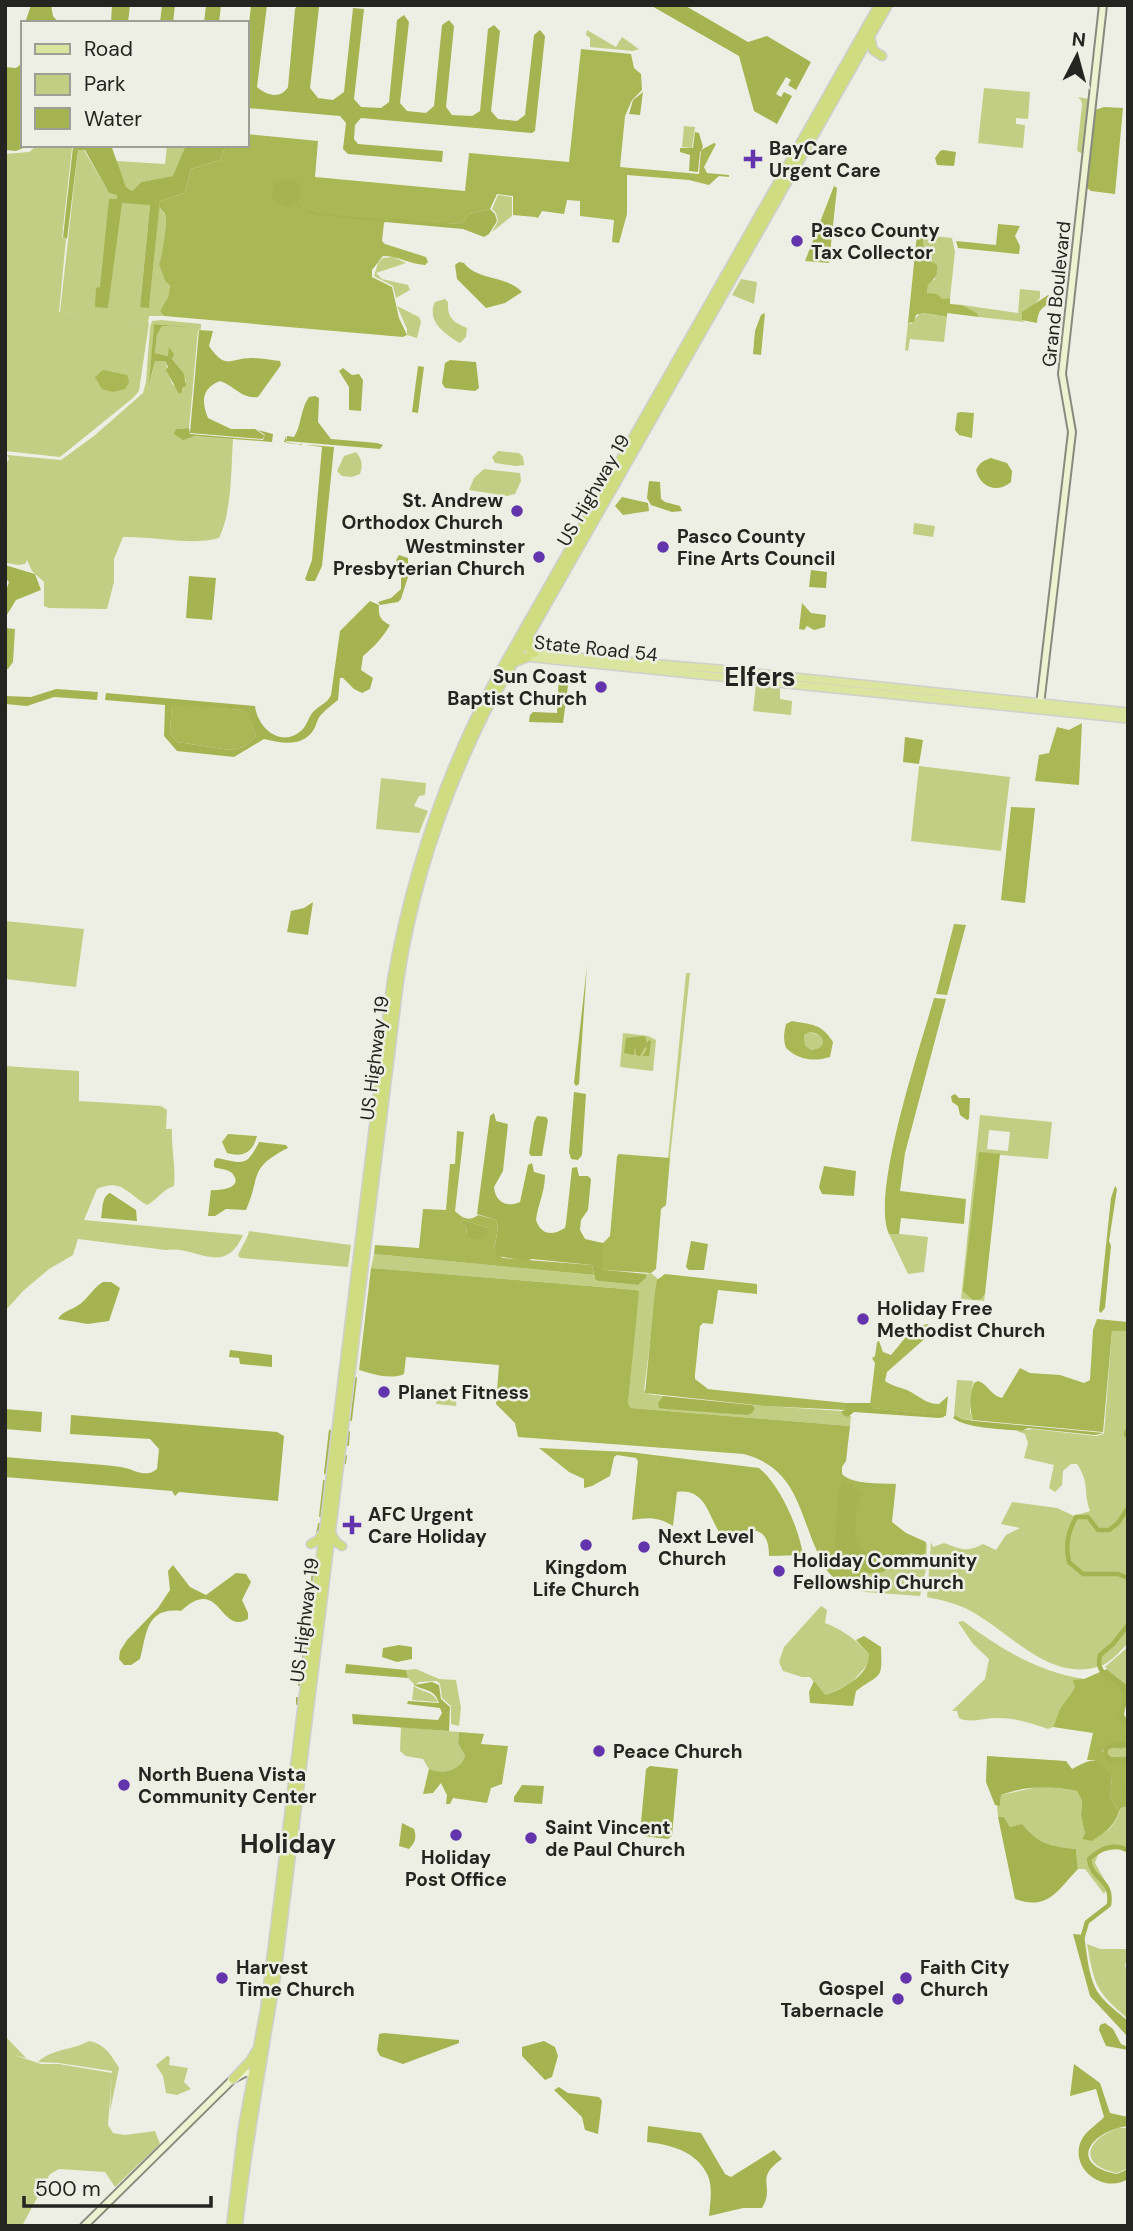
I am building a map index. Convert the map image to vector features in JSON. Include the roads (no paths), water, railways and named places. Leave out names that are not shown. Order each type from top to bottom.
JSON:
[{"type":"highway","name":"US Highway 19","points":[[389,1031],[408,930],[443,796],[451,769],[476,716],[520,656],[569,563],[885,6]]},
{"type":"highway","name":"US Highway 19","points":[[389,1031],[388,1010],[407,903],[441,805],[478,728],[520,656],[587,518],[765,206],[885,6]]},
{"type":"highway","points":[[870,36],[871,48],[882,56]]},
{"type":"highway","points":[[751,246],[751,234],[765,206]]},
{"type":"highway","points":[[723,295],[727,281],[739,261],[739,252]]},
{"type":"highway","points":[[617,481],[615,476],[634,435]]},
{"type":"highway","points":[[569,563],[587,528],[587,518]]},
{"type":"highway","points":[[520,656],[528,646],[529,636]]},
{"type":"highway","points":[[384,1074],[389,1031]]},
{"type":"highway","name":"US Highway 19","points":[[238,2226],[259,2045],[308,1692],[317,1613],[315,1604],[356,1325],[382,1122],[384,1074]]},
{"type":"highway","name":"US Highway 19","points":[[313,1648],[356,1272],[384,1074]]},
{"type":"highway","points":[[356,1272],[359,1279],[356,1325]]},
{"type":"highway","points":[[311,1544],[327,1532],[342,1546]]},
{"type":"highway","name":"US Highway 19","points":[[231,2226],[244,2123],[270,2012],[307,1731],[308,1692]]},
{"type":"highway","points":[[269,1975],[272,1983],[270,2012]]},
{"type":"highway","points":[[233,2079],[250,2061],[259,2045]]},
{"type":"highway","points":[[233,2079],[244,2079],[248,2082],[250,2092]]},
{"type":"highway","points":[[244,2123],[241,2163],[245,2168]]},
{"type":"highway","points":[[237,2177],[240,2179],[241,2203]]},
{"type":"main road","name":"Grand Boulevard","points":[[1040,707],[1072,432],[1062,374],[1103,5]]},
{"type":"main road","name":"State Road 54","points":[[520,656],[608,660],[685,670]]},
{"type":"main road","name":"State Road 54","points":[[520,656],[615,667],[685,670]]},
{"type":"main road","points":[[582,664],[608,660]]},
{"type":"main road","points":[[615,667],[620,664],[642,663]]},
{"type":"main road","points":[[685,670],[948,700],[953,697],[1127,714]]},
{"type":"main road","points":[[720,673],[761,674],[932,692],[990,701]]},
{"type":"main road","points":[[893,694],[932,692]]},
{"type":"main road","points":[[84,2226],[233,2079],[245,2073],[257,2073]]},
{"type":"water","points":[[31,5],[51,5],[53,16],[57,21],[26,21]]},
{"type":"water","points":[[112,5],[130,5],[128,21],[111,21]]},
{"type":"water","points":[[162,5],[175,5],[173,21],[160,21]]},
{"type":"water","points":[[206,5],[221,5],[219,21],[204,21]]},
{"type":"water","points":[[251,5],[267,5],[257,87],[278,95],[288,87],[295,9],[298,5],[319,7],[310,88],[318,98],[333,100],[344,92],[353,8],[364,9],[354,99],[361,107],[381,108],[389,102],[397,20],[404,15],[409,22],[400,103],[407,111],[426,113],[434,106],[442,25],[449,20],[454,26],[446,107],[452,115],[472,116],[480,111],[488,29],[494,25],[500,31],[491,111],[498,119],[517,121],[525,115],[534,35],[540,30],[545,36],[535,131],[532,133],[361,118],[355,125],[354,139],[358,144],[443,151],[442,162],[348,154],[343,149],[346,123],[340,116],[248,108],[248,34]]},
{"type":"water","points":[[650,5],[684,5],[748,42],[767,36],[811,62],[796,90],[788,85],[791,80],[786,77],[776,94],[781,97],[784,92],[792,96],[777,124],[754,111],[739,56]]},
{"type":"water","points":[[21,56],[21,147],[26,147],[16,151],[5,150],[5,67],[16,68],[20,65]]},
{"type":"water","points":[[643,92],[640,115],[629,114],[633,100]]},
{"type":"water","points":[[695,132],[699,133],[703,147],[698,172],[689,171],[690,155],[680,152],[680,148],[693,148]]},
{"type":"water","points":[[73,147],[112,147],[126,187],[132,191],[141,182],[173,176],[185,147],[225,147],[220,160],[191,169],[185,193],[160,201],[149,308],[140,307],[150,205],[122,203],[108,308],[95,307],[96,288],[100,287],[109,199],[117,199],[117,195],[109,193],[85,150],[78,150],[67,239],[63,237]]},
{"type":"water","points":[[943,150],[956,152],[954,166],[937,165],[935,158]]},
{"type":"water","points":[[295,181],[301,188],[300,200],[289,207],[278,203],[272,197],[276,183]]},
{"type":"water","points":[[490,209],[497,221],[484,237],[463,229],[385,222],[390,219],[461,224],[469,214]]},
{"type":"water","points":[[826,219],[831,227],[825,235],[827,238],[824,251],[817,253],[813,250]]},
{"type":"water","points":[[459,262],[477,273],[508,283],[522,292],[505,303],[486,308],[457,279],[455,265]]},
{"type":"water","points":[[154,324],[189,327],[162,326],[157,335],[155,353],[168,356],[169,347],[174,354],[172,359],[184,374],[186,386],[179,394],[166,370],[168,367],[165,361],[155,361],[149,385]]},
{"type":"water","points":[[199,330],[213,331],[209,346],[224,361],[252,358],[280,361],[281,365],[258,397],[242,394],[220,381],[206,391],[204,406],[208,418],[231,429],[255,429],[265,436],[262,439],[190,433]]},
{"type":"water","points":[[450,360],[476,362],[479,388],[475,391],[445,388],[442,383],[445,363]]},
{"type":"water","points":[[418,366],[424,367],[418,413],[412,412]]},
{"type":"water","points":[[343,368],[352,375],[359,374],[363,380],[361,411],[349,410],[349,387],[339,371]]},
{"type":"water","points":[[309,397],[319,398],[318,422],[331,439],[377,443],[383,445],[380,449],[286,441],[287,436],[294,437],[306,402]]},
{"type":"water","points":[[189,428],[190,434],[263,440],[265,435],[258,430],[273,434],[272,442],[194,436],[183,440],[174,434],[176,429]]},
{"type":"water","points":[[301,444],[334,447],[322,566],[315,581],[305,579],[312,560],[322,447]]},
{"type":"water","points":[[991,458],[1007,463],[1012,471],[1011,482],[1006,486],[990,487],[978,476],[976,470],[979,465]]},
{"type":"water","points":[[649,481],[660,482],[661,499],[680,506],[682,511],[672,512],[651,505],[647,498]]},
{"type":"water","points":[[399,555],[408,558],[408,577],[401,599],[380,605],[378,602],[391,598],[401,589],[401,569],[396,560]]},
{"type":"water","points":[[5,565],[35,574],[41,590],[16,600],[5,618],[5,593],[9,582],[5,578]]},
{"type":"water","points":[[811,570],[827,572],[826,588],[809,587]]},
{"type":"water","points":[[189,576],[216,578],[212,620],[186,618]]},
{"type":"water","points":[[370,601],[379,605],[380,617],[390,625],[378,642],[363,656],[361,670],[373,678],[370,689],[362,693],[340,678],[338,700],[320,717],[309,735],[298,742],[284,743],[264,739],[234,757],[177,751],[164,736],[165,705],[105,700],[106,693],[255,706],[266,729],[280,737],[295,735],[331,695],[340,631]],"holes":[[[172,705],[243,710],[248,714],[256,736],[244,747],[230,750],[177,742],[170,733]]]},
{"type":"water","points":[[562,671],[567,672],[569,678],[563,723],[529,722],[533,712],[557,713],[559,675]]},
{"type":"water","points":[[56,689],[98,692],[97,700],[54,697],[27,706],[5,704],[5,696],[31,697]]},
{"type":"water","points":[[905,737],[923,740],[919,764],[903,762]]},
{"type":"water","points":[[313,902],[308,935],[287,932],[291,911],[304,908]]},
{"type":"water","points":[[587,965],[579,1084],[576,1086],[574,1083]]},
{"type":"water","points":[[645,1036],[647,1043],[651,1041],[649,1056],[643,1056],[647,1048],[645,1047],[640,1056],[636,1055],[635,1046],[634,1055],[624,1053],[626,1038]]},
{"type":"water","points":[[574,1092],[586,1094],[582,1155],[578,1160],[571,1159],[569,1152]]},
{"type":"water","points":[[955,1094],[959,1098],[970,1098],[969,1119],[960,1115],[958,1106],[952,1102],[951,1096]]},
{"type":"water","points":[[494,1113],[496,1121],[508,1124],[503,1171],[494,1187],[499,1200],[506,1204],[520,1202],[528,1165],[532,1163],[534,1172],[545,1175],[536,1220],[538,1225],[548,1233],[560,1231],[565,1228],[566,1223],[572,1168],[577,1167],[579,1176],[588,1176],[591,1179],[588,1210],[581,1220],[580,1230],[585,1239],[603,1243],[603,1268],[606,1270],[646,1274],[647,1277],[638,1285],[598,1281],[595,1279],[592,1265],[532,1259],[525,1261],[498,1256],[494,1251],[498,1227],[496,1220],[477,1214],[490,1116]]},
{"type":"water","points":[[537,1116],[546,1117],[548,1120],[542,1156],[531,1156],[529,1153]]},
{"type":"water","points":[[259,1142],[286,1145],[288,1148],[261,1167],[246,1210],[226,1209],[215,1216],[208,1216],[211,1190],[230,1188],[235,1182],[232,1173],[214,1167],[214,1161],[217,1158],[243,1162],[251,1156]]},
{"type":"water","points":[[824,1166],[856,1171],[854,1196],[822,1194],[819,1187]]},
{"type":"water","points":[[1115,1186],[1117,1189],[1109,1241],[1111,1246],[1105,1308],[1101,1313],[1099,1311],[1111,1198]]},
{"type":"water","points":[[110,1193],[136,1210],[137,1221],[101,1218],[104,1201]]},
{"type":"water","points":[[463,1220],[488,1228],[486,1239],[473,1239],[467,1235],[466,1227],[461,1223]]},
{"type":"water","points":[[691,1241],[708,1244],[704,1270],[689,1270],[686,1267]]},
{"type":"water","points":[[103,1282],[111,1282],[120,1288],[109,1321],[88,1324],[58,1319],[81,1303]]},
{"type":"water","points":[[230,1350],[272,1355],[272,1367],[240,1364],[239,1358],[229,1357]]},
{"type":"water","points":[[663,1396],[752,1405],[755,1408],[747,1415],[659,1408],[658,1403]]},
{"type":"water","points":[[846,1403],[871,1403],[873,1408],[940,1415],[945,1413],[944,1417],[939,1418],[854,1412],[848,1417],[841,1411],[846,1410]]},
{"type":"water","points":[[5,1409],[42,1412],[41,1432],[5,1429]]},
{"type":"water","points":[[71,1415],[277,1432],[284,1436],[278,1501],[179,1492],[175,1496],[172,1491],[5,1477],[5,1457],[121,1467],[144,1473],[157,1469],[159,1449],[150,1439],[70,1434]]},
{"type":"water","points":[[955,1415],[961,1419],[975,1421],[1104,1433],[1095,1435],[1028,1428],[1022,1431],[986,1428],[959,1422],[953,1418]]},
{"type":"water","points":[[843,1483],[852,1484],[855,1490],[862,1492],[856,1511],[855,1539],[866,1553],[855,1558],[835,1553],[838,1491]]},
{"type":"water","points":[[173,1565],[190,1587],[206,1595],[236,1573],[246,1574],[251,1582],[242,1600],[248,1619],[239,1622],[231,1620],[212,1602],[204,1599],[194,1601],[181,1611],[160,1613],[150,1624],[140,1659],[131,1665],[124,1665],[119,1659],[120,1651],[158,1608],[170,1590],[168,1571]]},
{"type":"water","points":[[399,1645],[412,1647],[412,1659],[397,1662],[382,1657],[383,1648]]},
{"type":"water","points":[[346,1664],[406,1670],[408,1678],[345,1673]]},
{"type":"water","points":[[432,1682],[439,1685],[441,1699],[450,1707],[449,1731],[353,1724],[352,1714],[438,1720],[442,1713],[440,1708],[407,1704],[408,1701],[439,1703],[432,1693],[414,1685]]},
{"type":"water","points":[[987,1756],[1066,1761],[1072,1769],[1089,1761],[1098,1762],[1112,1777],[1110,1797],[1119,1812],[1117,1817],[1108,1829],[1092,1841],[1082,1839],[1085,1834],[1081,1815],[1082,1801],[1077,1791],[1048,1787],[1021,1789],[1001,1795],[1000,1806],[995,1805],[986,1782]]},
{"type":"water","points":[[650,1766],[678,1769],[672,1836],[668,1839],[643,1836],[640,1833],[646,1769]]},
{"type":"water","points":[[522,1785],[544,1786],[542,1804],[514,1802],[514,1797]]},
{"type":"water","points":[[998,1817],[1004,1817],[1010,1827],[1022,1824],[1046,1843],[1076,1849],[1078,1869],[1051,1897],[1036,1902],[1015,1899]]},
{"type":"water","points":[[402,1823],[415,1832],[415,1840],[409,1849],[399,1846]]},
{"type":"water","points":[[1073,1934],[1084,1935],[1088,1965],[1095,1988],[1106,2002],[1128,2021],[1128,2037],[1090,1996]]},
{"type":"water","points":[[1105,2023],[1113,2029],[1121,2044],[1128,2047],[1128,2050],[1106,2046],[1099,2030],[1100,2025]]},
{"type":"water","points":[[379,2034],[459,2040],[459,2043],[403,2064],[380,2056],[377,2050]]},
{"type":"water","points":[[544,2041],[555,2047],[558,2056],[552,2077],[545,2080],[522,2056],[522,2047]]},
{"type":"water","points":[[1074,2064],[1100,2083],[1110,2113],[1128,2117],[1128,2126],[1103,2134],[1090,2148],[1088,2156],[1092,2163],[1102,2170],[1117,2174],[1128,2169],[1128,2179],[1119,2183],[1099,2181],[1084,2169],[1080,2161],[1079,2151],[1083,2137],[1104,2117],[1096,2089],[1070,2096]]},
{"type":"water","points":[[559,2087],[568,2093],[599,2097],[602,2101],[598,2134],[585,2130],[582,2117],[554,2090]]},
{"type":"water","points":[[648,2126],[701,2133],[725,2174],[731,2177],[774,2150],[782,2159],[769,2172],[766,2200],[762,2208],[743,2208],[709,2216],[710,2186],[703,2167],[682,2151],[647,2142]]},
{"type":"waterway","points":[[296,204],[317,214],[387,221]]},
{"type":"waterway","points":[[351,1420],[356,1378]]},
{"type":"waterway","points":[[1128,1429],[1128,1437]]},
{"type":"waterway","points":[[325,1473],[330,1431]]},
{"type":"waterway","points":[[348,1445],[349,1432]]},
{"type":"waterway","points":[[345,1463],[346,1456]]},
{"type":"waterway","points":[[320,1516],[324,1481]]},
{"type":"waterway","points":[[1128,1508],[1118,1523],[1109,1530],[1098,1530],[1088,1517],[1076,1517],[1067,1544],[1069,1562],[1083,1574],[1118,1574],[1128,1578]]},
{"type":"waterway","points":[[317,1534],[319,1524]]},
{"type":"waterway","points":[[310,1598],[314,1560]]},
{"type":"waterway","points":[[299,1685],[309,1618]]},
{"type":"waterway","points":[[1128,1625],[1100,1655],[1099,1663],[1104,1673],[1123,1687],[1125,1696],[1122,1720],[1128,1723]]},
{"type":"waterway","points":[[297,1698],[297,1704]]},
{"type":"waterway","points":[[1128,1744],[1112,1745],[1106,1749],[1105,1754],[1111,1761],[1128,1762]]},
{"type":"waterway","points":[[1128,1791],[1128,1806]]},
{"type":"waterway","points":[[1082,1939],[1087,1922],[1109,1905],[1108,1890],[1094,1872],[1089,1859],[1107,1848],[1128,1850]]},
{"type":"place","name":"BayCare Urgent Care","points":[[753,159]]},
{"type":"place","name":"Pasco County Tax Collector","points":[[797,241]]},
{"type":"place","name":"St. Andrew Orthodox Church","points":[[517,511]]},
{"type":"place","name":"Pasco County Fine Arts Council","points":[[663,547]]},
{"type":"place","name":"Westminster Presbyterian Church","points":[[539,557]]},
{"type":"place","name":"Sun Coast Baptist Church","points":[[601,687]]},
{"type":"place","name":"Holiday Free Methodist Church","points":[[863,1319]]},
{"type":"place","name":"Planet Fitness","points":[[384,1392]]},
{"type":"place","name":"AFC Urgent Care Holiday","points":[[352,1525]]},
{"type":"place","name":"Kingdom Life Church","points":[[586,1545]]},
{"type":"place","name":"Next Level Church","points":[[644,1547]]},
{"type":"place","name":"Holiday Community Fellowship Church","points":[[779,1571]]},
{"type":"place","name":"Peace Church","points":[[599,1751]]},
{"type":"place","name":"North Buena Vista Community Center","points":[[124,1785]]},
{"type":"place","name":"Holiday Post Office","points":[[456,1835]]},
{"type":"place","name":"Saint Vincent de Paul Church","points":[[531,1838]]},
{"type":"place","name":"Harvest Time Church","points":[[222,1978]]},
{"type":"place","name":"Faith City Church","points":[[906,1978]]},
{"type":"place","name":"Gospel Tabernacle","points":[[898,1999]]},
{"type":"district","name":"Elfers","points":[[760,677]]},
{"type":"district","name":"Holiday","points":[[288,1844]]}]
